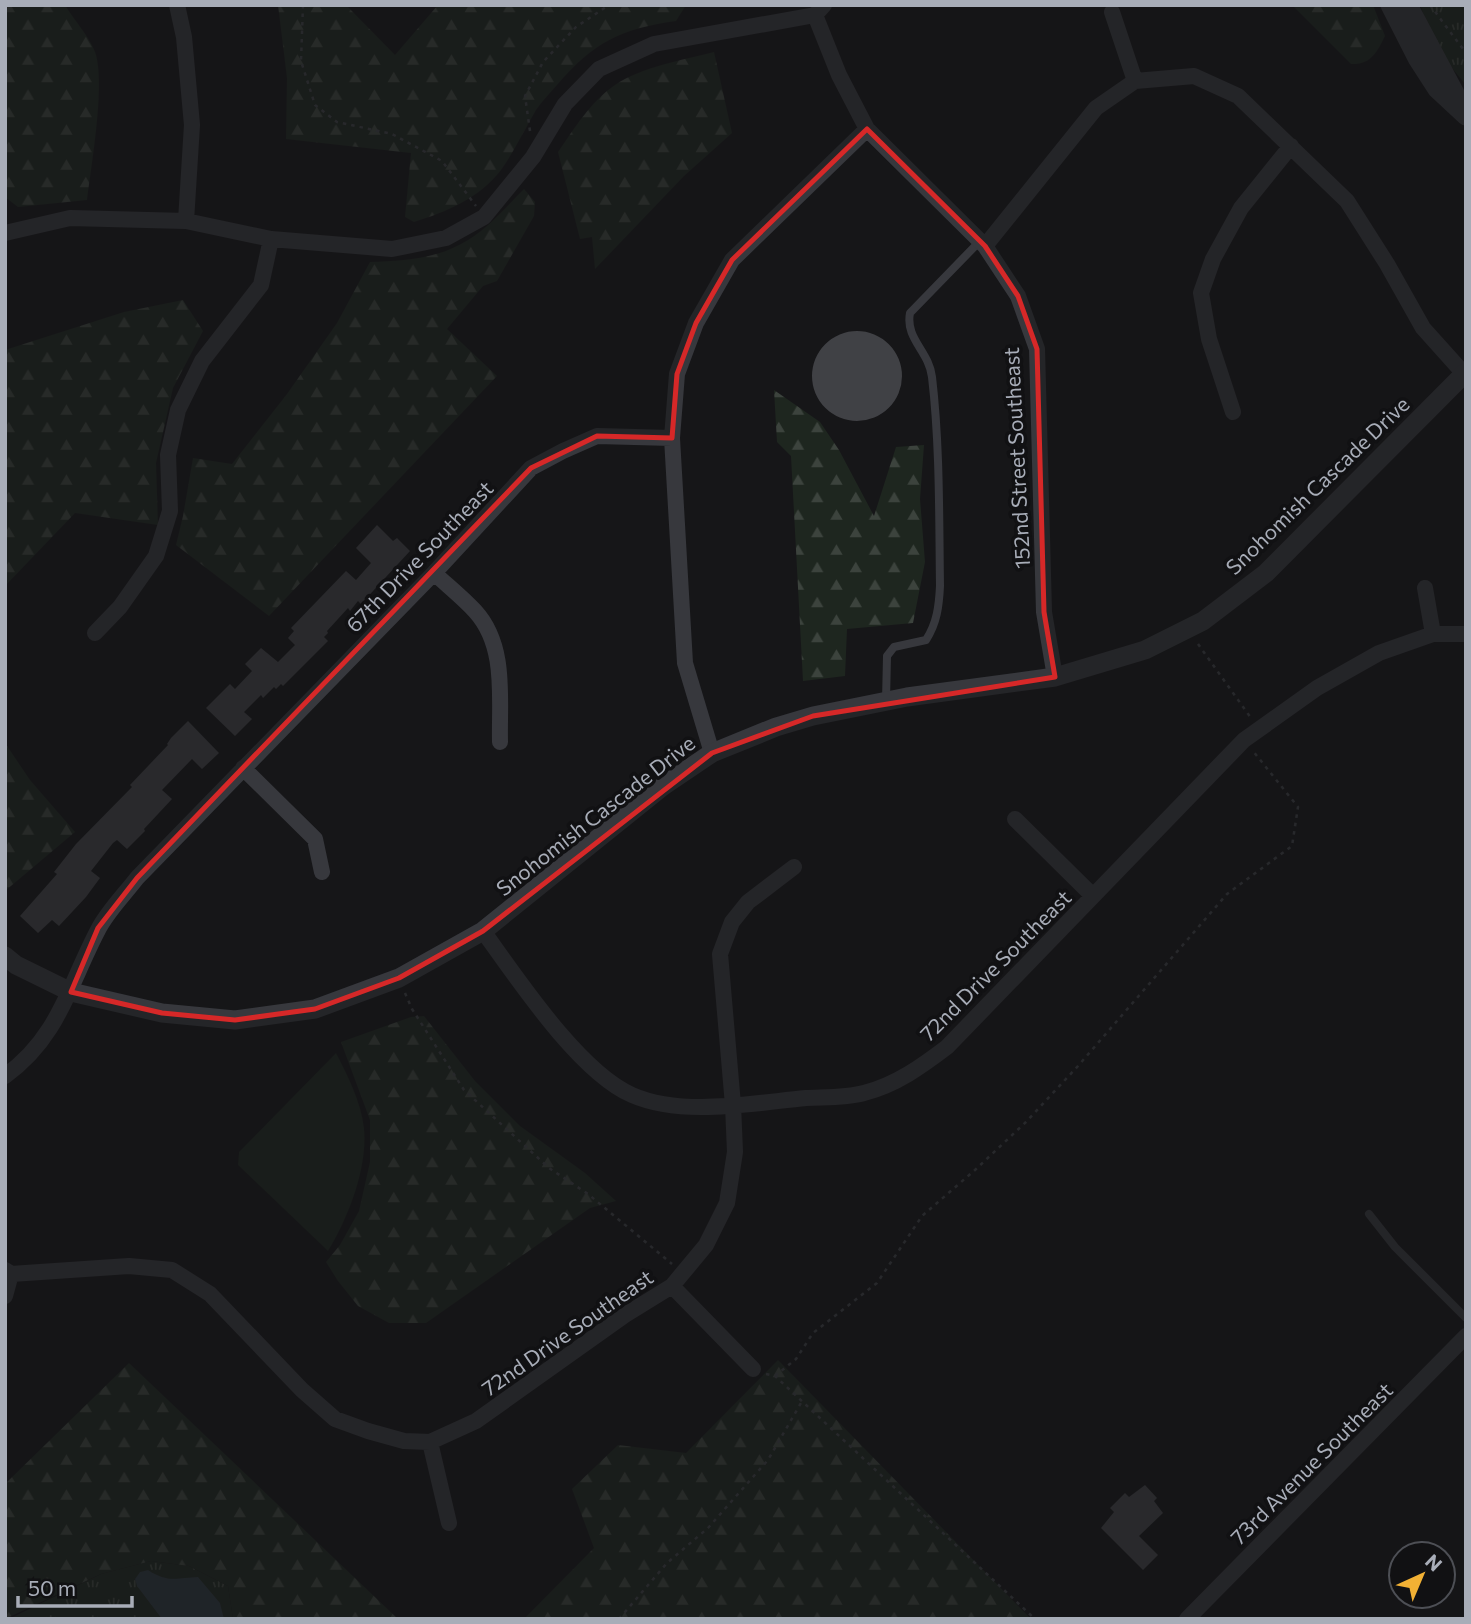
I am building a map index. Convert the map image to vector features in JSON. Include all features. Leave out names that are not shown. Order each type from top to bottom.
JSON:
[{"type":"street","points":[[177,5],[184,37],[192,125],[186,221]]},
{"type":"street","points":[[1390,5],[1411,48],[1437,89],[1466,114]]},
{"type":"street","points":[[1408,5],[1466,114]]},
{"type":"street","points":[[5,233],[69,218],[186,221],[271,239],[392,249],[446,238],[484,217],[533,157],[565,104],[599,69],[654,44],[820,10]]},
{"type":"street","name":"152nd Street Southeast","points":[[820,10],[839,75],[867,129],[983,244],[1018,296],[1037,349],[1044,612],[1055,677]]},
{"type":"street","points":[[1112,12],[1135,81]]},
{"type":"street","points":[[983,244],[1096,108],[1135,81],[1194,76],[1238,96],[1347,201],[1423,328],[1465,374]]},
{"type":"street","points":[[712,753],[685,663],[672,438],[677,374],[696,323],[732,260],[867,129]]},
{"type":"street","points":[[1233,412],[1209,339],[1201,293],[1213,260],[1241,208],[1291,145]]},
{"type":"street","points":[[95,634],[120,607],[156,556],[170,511],[168,455],[178,410],[202,361],[261,285],[271,239]]},
{"type":"street","name":"Snohomish Cascade Drive","points":[[5,956],[16,965],[71,992],[162,1013],[235,1020],[315,1009],[399,978],[483,931],[663,786],[712,753],[776,727],[813,716],[886,701],[1055,677],[1145,650],[1203,621],[1266,573],[1465,374]]},
{"type":"street","name":"67th Drive Southeast","points":[[5,1076],[39,1045],[71,992],[99,928],[137,878],[434,573],[531,468],[597,436],[672,438]]},
{"type":"street","points":[[434,573],[476,612],[491,636],[499,660],[500,742]]},
{"type":"street","points":[[1425,588],[1433,634]]},
{"type":"street","name":"72nd Drive Southeast","points":[[430,1442],[476,1421],[677,1279],[706,1245],[727,1203],[735,1152],[733,1105],[864,1093],[909,1075],[947,1047],[1244,740],[1317,688],[1379,653],[1433,634],[1466,634]]},
{"type":"street","points":[[243,768],[315,839],[322,872]]},
{"type":"street","points":[[1015,819],[1093,897]]},
{"type":"street","points":[[483,931],[523,987],[596,1072],[632,1095],[678,1107],[733,1105],[720,954],[732,922],[748,902],[794,867]]},
{"type":"street","points":[[5,1296],[8,1272],[129,1266],[172,1270],[210,1294],[302,1390],[335,1419],[404,1441],[430,1442],[449,1523]]},
{"type":"street","points":[[677,1279],[753,1369]]},
{"type":"street","name":"73rd Avenue Southeast","points":[[1187,1619],[1466,1336]]},
{"type":"lane","points":[[886,701],[887,656],[894,647],[926,640],[933,630],[938,611],[940,586],[937,420],[931,366],[909,331],[910,313],[983,244]]},
{"type":"lane","points":[[1368,1214],[1395,1247],[1466,1318]]},
{"type":"path","points":[[303,5],[301,61],[315,105],[337,122],[392,134],[442,161],[484,217]]},
{"type":"path","points":[[533,157],[526,96],[531,85],[543,62],[576,27],[609,5]]},
{"type":"path","points":[[1430,5],[1466,53]]},
{"type":"path","points":[[1188,629],[1259,729]]},
{"type":"path","points":[[1035,1619],[775,1376],[796,1359],[813,1333],[877,1283],[922,1216],[1026,1122],[1079,1066],[1227,894],[1292,846],[1298,807],[1244,740]]},
{"type":"path","points":[[399,978],[412,1009],[464,1090],[549,1168],[588,1194],[677,1279]]},
{"type":"path","points":[[619,1619],[667,1563],[708,1528],[768,1461],[801,1403]]},
{"type":"highlighted area","points":[[867,129],[985,246],[1018,296],[1037,349],[1044,612],[1055,677],[813,716],[712,753],[483,931],[399,978],[315,1009],[235,1020],[162,1013],[71,992],[98,928],[137,878],[531,468],[597,436],[672,438],[677,374],[696,323],[732,260]]},
{"type":"green space","points":[[5,5],[65,5],[95,52],[99,83],[98,103],[87,200],[18,207],[5,197]]},
{"type":"green space","points":[[278,5],[346,5],[395,55],[438,5],[686,5],[676,21],[623,33],[583,58],[538,107],[506,163],[493,180],[462,203],[414,222],[405,217],[411,153],[286,139],[287,78]]},
{"type":"green space","points":[[1292,5],[1373,5],[1385,36],[1368,60],[1351,64]]},
{"type":"green space","points":[[1420,5],[1466,5],[1466,85],[1437,50]]},
{"type":"green space","points":[[714,52],[732,133],[684,176],[595,269],[592,237],[580,239],[558,152],[591,107],[615,85],[650,69]]},
{"type":"green space","points":[[524,189],[535,202],[534,216],[497,281],[483,286],[447,329],[497,376],[269,616],[176,545],[193,458],[232,464],[287,394],[337,323],[370,262],[417,258],[451,249],[486,226]]},
{"type":"green space","points":[[183,300],[203,331],[173,388],[156,463],[158,525],[75,513],[5,586],[5,350],[124,312]]},
{"type":"green space","points":[[774,390],[820,422],[839,450],[874,516],[896,447],[924,445],[920,499],[925,562],[913,623],[847,629],[845,676],[803,681],[791,456],[777,442]]},
{"type":"green space","points":[[5,743],[30,780],[75,832],[5,891]]},
{"type":"green space","points":[[424,1016],[475,1081],[520,1126],[585,1173],[616,1201],[590,1208],[426,1323],[389,1323],[358,1306],[326,1262],[340,1245],[359,1211],[370,1162],[370,1120],[341,1042],[411,1017]]},
{"type":"green space","points":[[336,1053],[360,1109],[364,1143],[355,1192],[328,1251],[238,1165],[239,1152]]},
{"type":"green space","points":[[778,1360],[1031,1619],[524,1619],[594,1548],[572,1489],[618,1445],[686,1453]]},
{"type":"green space","points":[[129,1363],[398,1619],[233,1619],[228,1586],[189,1566],[151,1561],[101,1574],[5,1619],[5,1484]]},
{"type":"green space","points":[[151,1561],[189,1566],[228,1586],[233,1619],[9,1619],[101,1574]]},
{"type":"shaded area","points":[[148,1570],[167,1578],[198,1577],[220,1603],[224,1619],[162,1619],[137,1586],[135,1579],[140,1572]]},
{"type":"building","points":[[857,331],[874,335],[889,344],[898,359],[902,376],[898,393],[889,408],[874,417],[857,421],[840,417],[825,408],[816,393],[812,376],[816,359],[825,344],[840,335]]},
{"type":"building","points":[[377,525],[393,541],[397,538],[410,551],[361,604],[358,601],[350,611],[348,608],[327,631],[324,637],[328,641],[283,686],[281,684],[276,689],[274,687],[263,698],[261,695],[244,712],[252,719],[235,736],[206,708],[230,684],[235,689],[252,671],[245,664],[261,648],[278,662],[295,645],[288,638],[294,631],[291,628],[346,571],[356,580],[371,563],[356,548]]},
{"type":"building","points":[[188,721],[219,753],[202,769],[192,759],[162,790],[172,799],[145,831],[127,849],[117,840],[113,843],[91,871],[100,878],[86,897],[59,926],[52,920],[38,933],[20,916],[57,874],[54,872],[76,844],[132,787],[130,785]]},
{"type":"building","points":[[1145,1485],[1157,1498],[1154,1501],[1163,1513],[1139,1536],[1158,1555],[1143,1570],[1101,1528],[1114,1512],[1110,1508],[1125,1493],[1129,1497]]}]
